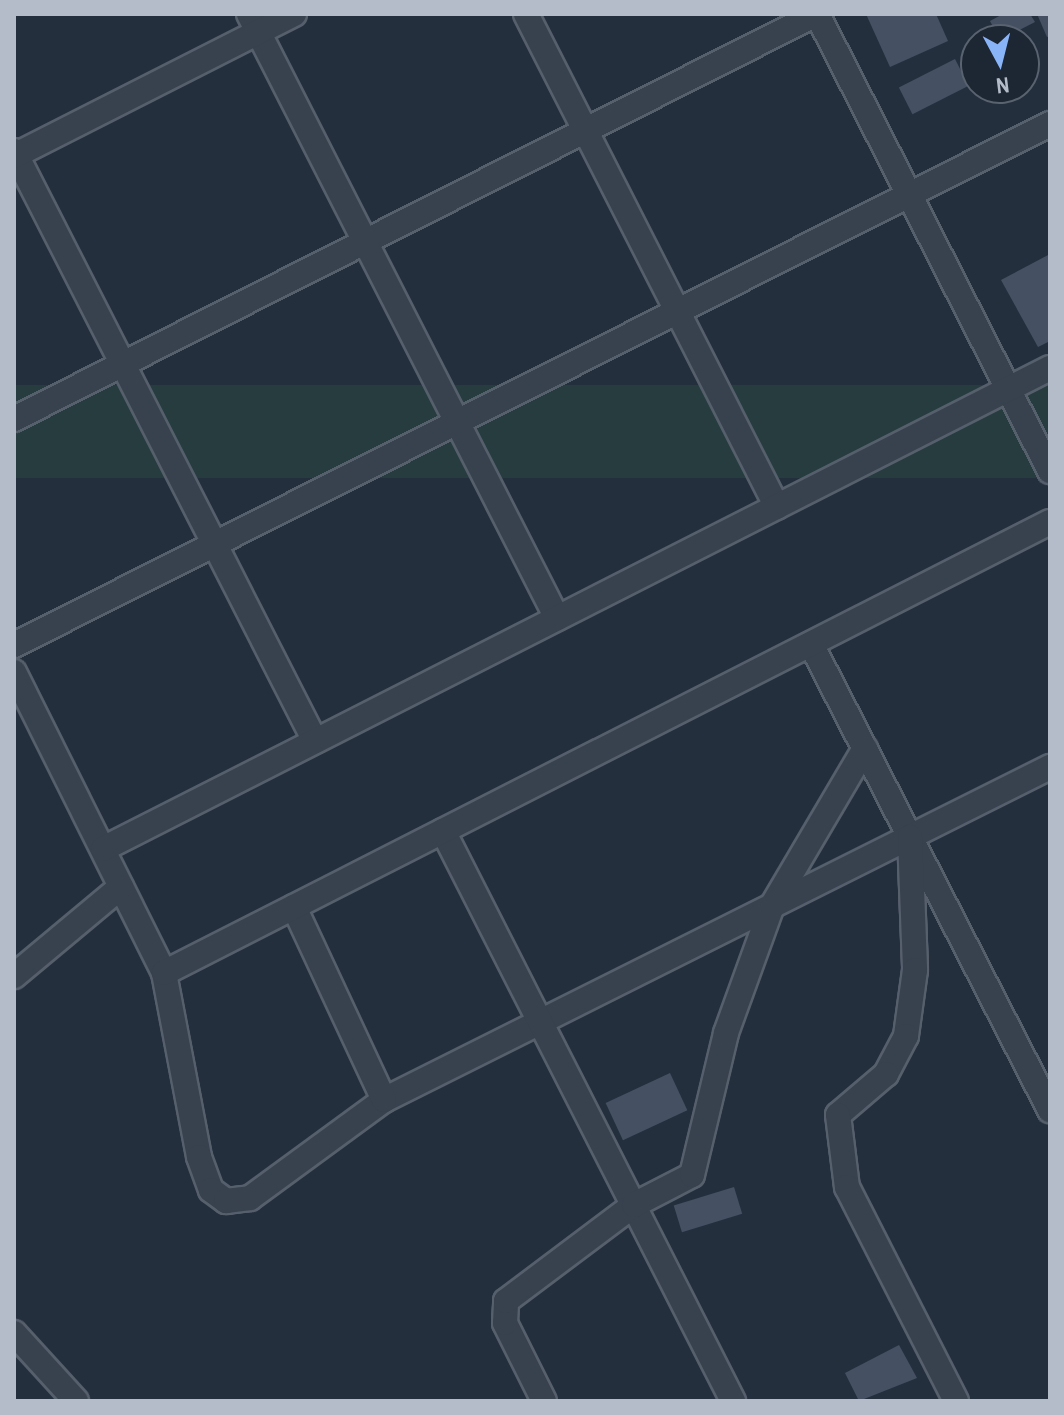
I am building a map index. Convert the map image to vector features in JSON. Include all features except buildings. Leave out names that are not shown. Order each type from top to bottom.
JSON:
[{"type":"street","points":[[294,14],[254,23],[15,154],[315,741]]},
{"type":"street","points":[[526,14],[777,507]]},
{"type":"street","points":[[14,419],[817,14],[1050,471]]},
{"type":"street","points":[[254,23],[557,618]]},
{"type":"street","points":[[14,645],[1050,124]]},
{"type":"street","points":[[103,849],[1050,368]]},
{"type":"street","points":[[164,973],[1050,522]]},
{"type":"street","points":[[811,644],[1050,1110]]},
{"type":"street","points":[[18,693],[103,849],[164,973],[199,1157],[211,1190],[226,1201],[250,1198],[384,1100],[1050,767]]},
{"type":"street","points":[[544,1401],[505,1323],[506,1301],[634,1205],[692,1175],[701,1156],[726,1033],[772,906],[865,748]]},
{"type":"street","points":[[443,831],[634,1205],[725,1398]]},
{"type":"street","points":[[910,837],[915,970],[906,1036],[886,1074],[838,1115],[847,1187],[956,1401]]},
{"type":"street","points":[[14,976],[121,887]]},
{"type":"street","points":[[294,907],[384,1100]]},
{"type":"street","points":[[14,1333],[76,1401]]},
{"type":"green space","points":[[14,385],[1050,385],[1050,478],[14,478]]}]
